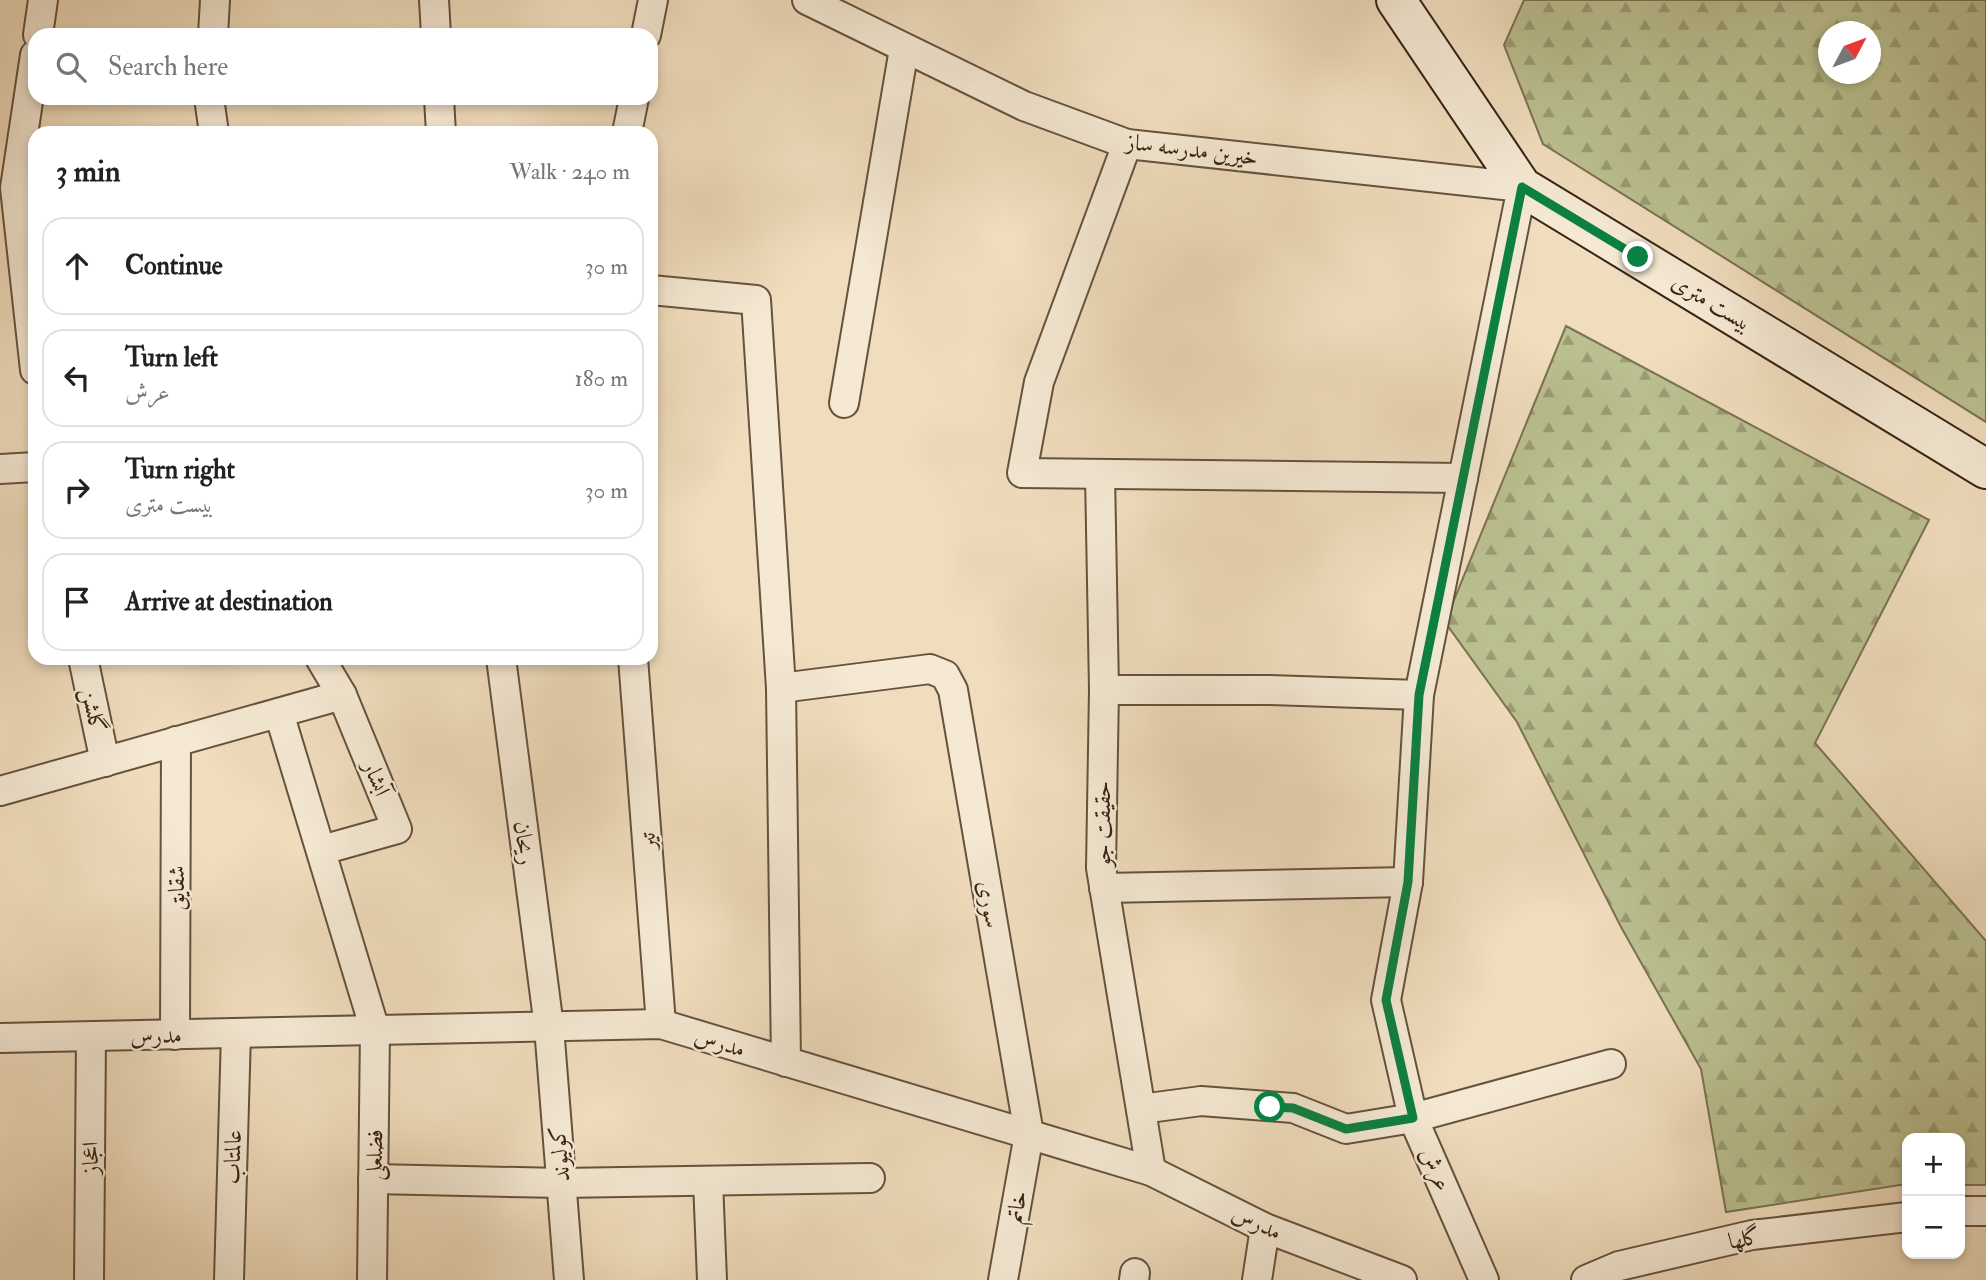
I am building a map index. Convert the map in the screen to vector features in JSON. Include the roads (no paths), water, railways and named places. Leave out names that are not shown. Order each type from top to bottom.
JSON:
[{"type":"street","points":[[39,28],[43,0]]},
{"type":"street","points":[[213,28],[215,0]]},
{"type":"street","points":[[434,0],[436,28]]},
{"type":"street","points":[[647,28],[653,0]]},
{"type":"street","name":"خیرین مدرسه ساز","points":[[807,0],[1024,106],[1127,144],[1522,187]]},
{"type":"street","name":"بیست متری","points":[[1396,0],[1522,187],[1986,468]]},
{"type":"street","points":[[844,404],[905,49]]},
{"type":"street","points":[[28,89],[8,187],[28,323]]},
{"type":"street","points":[[210,105],[213,126]]},
{"type":"street","points":[[439,105],[441,126]]},
{"type":"street","points":[[628,126],[633,105]]},
{"type":"street","points":[[1127,144],[1039,382],[1022,473],[1463,478]]},
{"type":"street","name":"عرش","points":[[1484,1280],[1413,1118],[1386,1000],[1408,882],[1419,695],[1522,187]]},
{"type":"street","points":[[658,291],[756,299],[780,688],[786,1062]]},
{"type":"street","points":[[0,469],[28,467]]},
{"type":"street","name":"حقیقت جو","points":[[1100,474],[1104,690],[1101,869],[1151,1171]]},
{"type":"street","name":"گلشن","points":[[84,665],[105,762]]},
{"type":"street","name":"آبشار","points":[[322,850],[397,829],[342,695],[324,665]]},
{"type":"street","name":"ریحان","points":[[502,665],[549,1027]]},
{"type":"street","name":"تیر","points":[[634,665],[661,1024]]},
{"type":"street","name":"سوری","points":[[780,688],[930,669],[945,676],[953,690],[1029,1134]]},
{"type":"street","points":[[1104,690],[1269,690],[1419,695]]},
{"type":"street","points":[[0,791],[342,695]]},
{"type":"street","name":"فضلعلی","points":[[279,713],[375,1030],[372,1280]]},
{"type":"street","name":"شقایق","points":[[175,1035],[176,741]]},
{"type":"street","points":[[1104,888],[1408,882]]},
{"type":"street","name":"مدرس","points":[[0,1038],[661,1024],[1151,1171],[1265,1228],[1402,1280]]},
{"type":"street","name":"کولیوند","points":[[549,1027],[569,1280]]},
{"type":"street","name":"عالمتاب","points":[[229,1280],[236,1034]]},
{"type":"street","name":"اعجاز","points":[[89,1280],[91,1037]]},
{"type":"street","points":[[1141,1109],[1201,1101],[1293,1108],[1346,1129],[1413,1118],[1611,1064]]},
{"type":"street","name":"خاتم","points":[[1003,1280],[1029,1134]]},
{"type":"street","points":[[373,1179],[561,1183],[870,1178]]},
{"type":"street","points":[[708,1181],[712,1280]]},
{"type":"street","points":[[1965,1211],[1986,1211]]},
{"type":"street","name":"گلها","points":[[1586,1280],[1619,1266],[1752,1235],[1902,1218]]},
{"type":"street","points":[[1258,1280],[1265,1228]]}]
